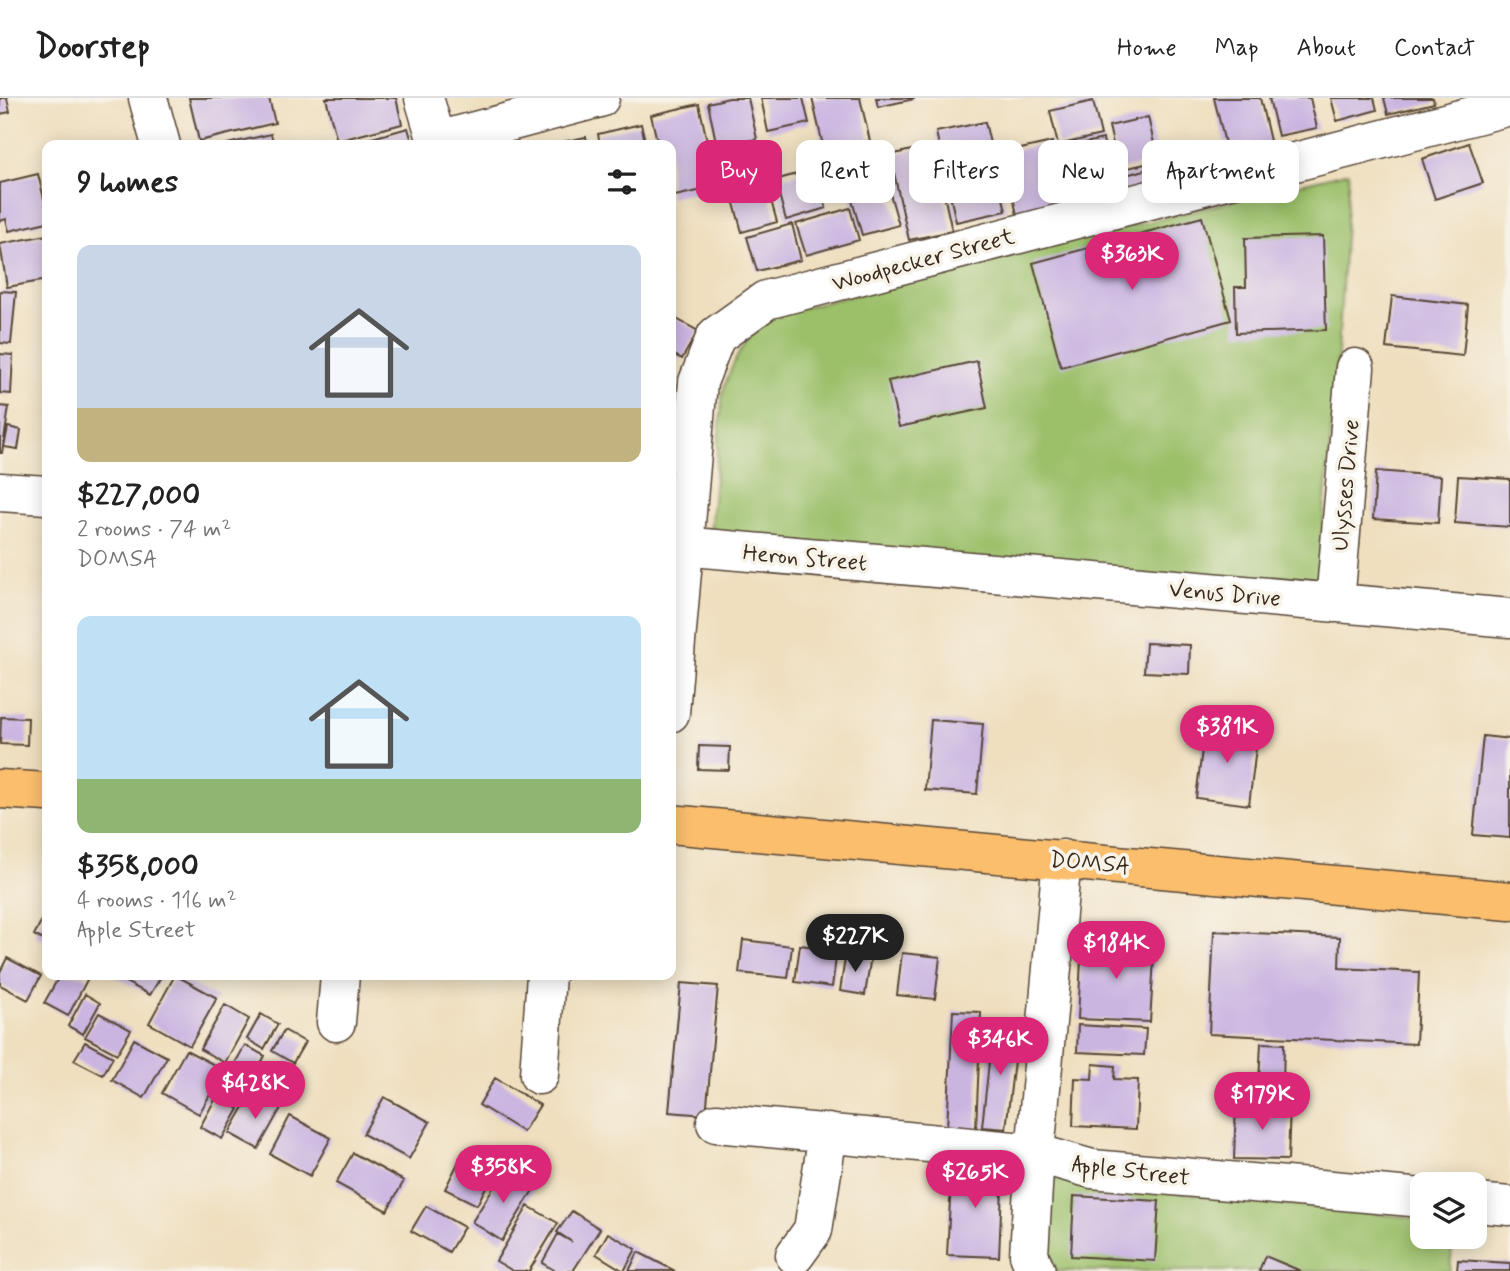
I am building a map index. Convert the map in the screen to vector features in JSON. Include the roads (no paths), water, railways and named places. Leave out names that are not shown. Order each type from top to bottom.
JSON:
[{"type":"main road","points":[[0,789],[42,792]]},
{"type":"main road","name":"DOMSA","points":[[676,825],[1510,901]]},
{"type":"street","points":[[148,98],[160,140]]},
{"type":"street","points":[[424,98],[436,140]]},
{"type":"street","points":[[448,140],[600,98]]},
{"type":"street","name":"Woodpecker Street","points":[[676,570],[698,382],[716,336],[766,299],[1510,106]]},
{"type":"street","name":"Ulysses Drive","points":[[1335,603],[1355,368]]},
{"type":"street","points":[[0,492],[42,495]]},
{"type":"street","name":"Heron Street","points":[[677,546],[940,569]]},
{"type":"street","name":"Venus Drive","points":[[940,569],[1510,618]]},
{"type":"street","points":[[1036,1271],[1029,1255],[1035,1153],[1062,859]]},
{"type":"street","points":[[336,1022],[340,980]]},
{"type":"street","points":[[539,1076],[546,980]]},
{"type":"street","name":"Apple Street","points":[[716,1123],[1035,1153],[1092,1169],[1410,1197]]},
{"type":"street","points":[[795,1255],[813,1230],[828,1133]]},
{"type":"street","points":[[1487,1204],[1510,1206]]}]
